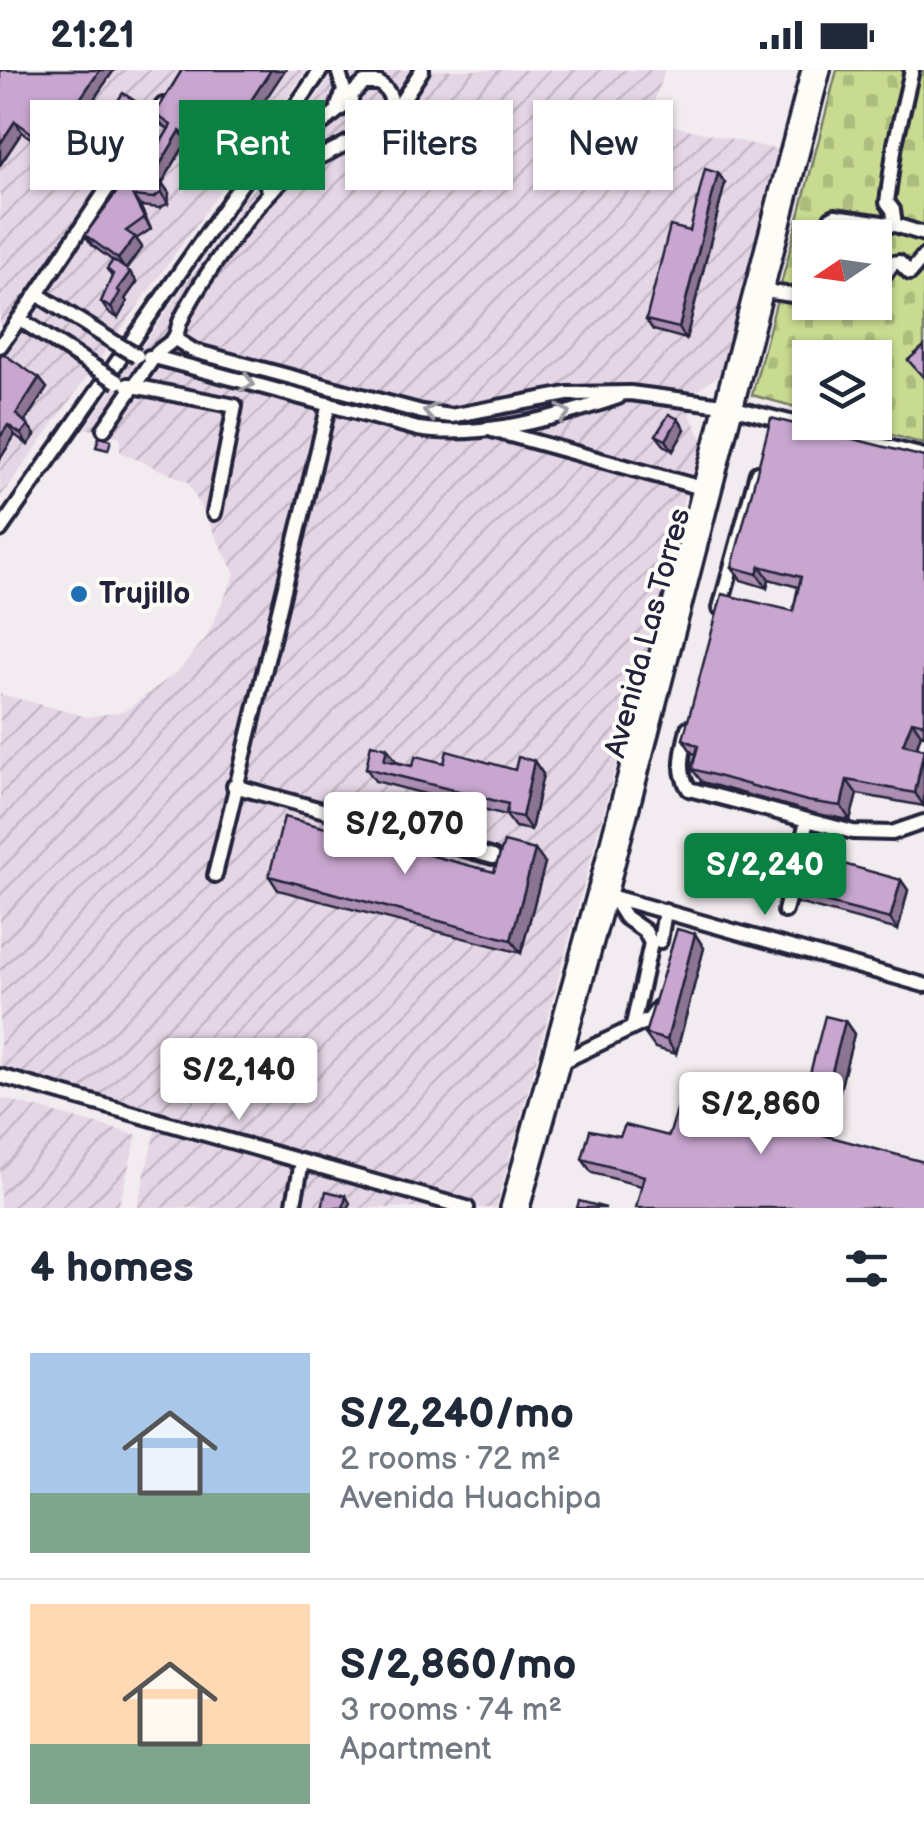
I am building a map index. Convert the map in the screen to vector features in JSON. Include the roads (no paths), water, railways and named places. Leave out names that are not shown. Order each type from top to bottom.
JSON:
[{"type":"main road","name":"Avenida Las Torres","points":[[521,1208],[562,1062],[729,406],[810,70]]},
{"type":"main road","name":"Avenida Las Torres","points":[[509,1208],[605,894],[702,488],[765,291],[822,70]]},
{"type":"street","points":[[0,530],[321,70]]},
{"type":"street","points":[[338,70],[349,100]]},
{"type":"street","points":[[104,428],[154,357],[175,339],[190,303],[289,156],[355,89],[380,70]]},
{"type":"street","points":[[402,100],[422,70]]},
{"type":"street","points":[[895,225],[894,210],[888,202],[889,185],[894,144],[912,70]]},
{"type":"street","points":[[368,78],[379,83],[392,100]]},
{"type":"street","points":[[0,346],[176,86]]},
{"type":"street","points":[[255,210],[297,169],[345,141]]},
{"type":"street","points":[[830,220],[835,216],[862,220]]},
{"type":"street","points":[[892,225],[924,234]]},
{"type":"street","points":[[892,263],[899,262],[908,273],[924,256]]},
{"type":"street","points":[[765,291],[792,295]]},
{"type":"street","points":[[37,294],[137,356],[154,357],[432,431],[485,428],[576,412],[630,393]]},
{"type":"street","points":[[19,320],[118,382],[235,406],[214,513]]},
{"type":"street","points":[[175,339],[194,351],[422,412],[451,416],[567,394],[630,393],[729,406],[924,456]]},
{"type":"street","points":[[214,875],[329,404]]},
{"type":"street","points":[[767,435],[772,417]]},
{"type":"street","points":[[485,428],[702,488]]},
{"type":"street","points":[[715,625],[762,452]]},
{"type":"street","points":[[690,719],[681,762],[682,778],[689,789],[853,832],[892,833],[924,822]]},
{"type":"street","points":[[234,786],[493,857]]},
{"type":"street","points":[[785,911],[807,820]]},
{"type":"street","points":[[605,894],[924,985]]},
{"type":"street","points":[[605,894],[625,917],[655,939],[674,945]]},
{"type":"street","points":[[633,1026],[651,950],[665,911]]},
{"type":"street","points":[[684,930],[699,921]]},
{"type":"street","points":[[562,1062],[654,1016],[661,995]]},
{"type":"street","points":[[0,1076],[468,1208]]},
{"type":"street","points":[[293,1208],[302,1162]]},
{"type":"place","name":"Trujillo","points":[[79,594]]}]
